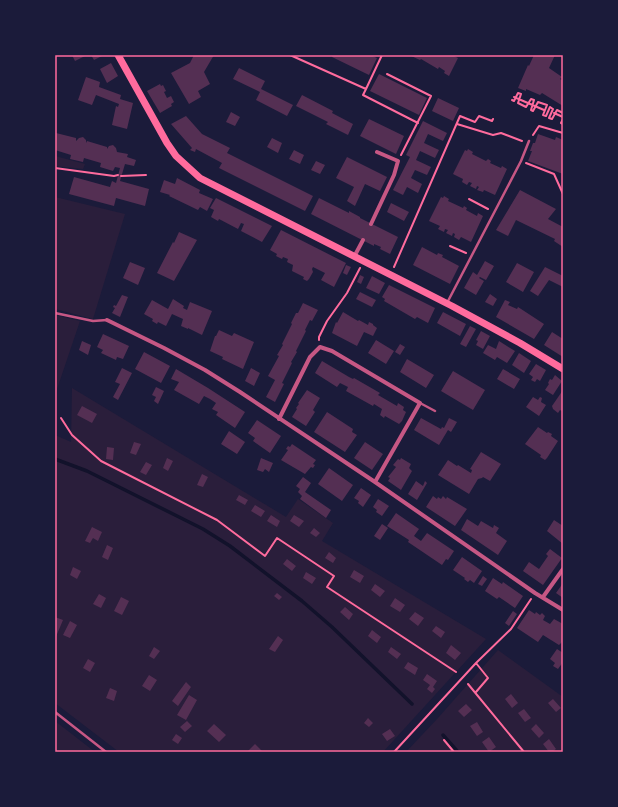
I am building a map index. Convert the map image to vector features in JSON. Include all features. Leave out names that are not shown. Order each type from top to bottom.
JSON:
[{"type":"main road","points":[[118,55],[176,156],[200,178],[447,304],[520,343],[563,369]]},
{"type":"street","points":[[371,224],[394,176],[398,161],[378,152]]},
{"type":"street","points":[[354,257],[363,240]]},
{"type":"street","points":[[107,320],[205,370],[375,482],[563,610]]},
{"type":"street","points":[[279,419],[310,357],[320,348],[332,351],[420,403],[375,482]]},
{"type":"street","points":[[543,597],[563,569]]},
{"type":"lane","points":[[447,304],[521,161],[529,141]]},
{"type":"lane","points":[[55,313],[93,322],[107,320]]},
{"type":"lane","points":[[420,403],[435,411]]},
{"type":"lane","points":[[55,712],[106,752]]},
{"type":"path","points":[[290,55],[366,88]]},
{"type":"path","points":[[382,55],[363,95],[418,122]]},
{"type":"path","points":[[388,74],[431,96],[398,161]]},
{"type":"path","points":[[512,100],[514,101],[518,93],[521,94],[518,103],[526,107],[531,98],[534,100],[531,110],[533,111],[538,102],[547,105],[543,115],[546,116],[550,107],[553,109],[550,118],[552,119],[557,110],[563,113]]},
{"type":"path","points":[[515,98],[519,99]]},
{"type":"path","points":[[528,103],[563,118],[561,123],[563,124]]},
{"type":"path","points":[[390,275],[460,116],[475,122],[479,116],[492,121],[493,119]]},
{"type":"path","points":[[457,124],[493,135],[501,133],[523,141],[526,139],[529,141],[539,126],[563,133]]},
{"type":"path","points":[[521,161],[554,174],[563,194]]},
{"type":"path","points":[[55,168],[120,175],[146,175]]},
{"type":"path","points":[[469,199],[495,212]]},
{"type":"path","points":[[450,246],[472,256]]},
{"type":"path","points":[[320,348],[319,338],[327,321],[347,293],[363,262]]},
{"type":"path","points":[[61,418],[72,435],[101,461],[217,520],[265,556],[277,538],[334,576],[327,587],[456,672]]},
{"type":"path","points":[[394,752],[476,663],[511,629],[535,592]]},
{"type":"path","points":[[475,692],[488,678],[476,663]]},
{"type":"path","points":[[468,684],[524,752]]},
{"type":"path","points":[[444,740],[454,752]]},
{"type":"shaded area","points":[[55,156],[85,164],[83,169],[55,166]]},
{"type":"shaded area","points":[[55,197],[125,214],[93,319],[55,309]]},
{"type":"shaded area","points":[[55,315],[80,321],[55,395]]},
{"type":"shaded area","points":[[72,388],[286,517],[298,499],[333,523],[322,541],[486,639],[383,752],[119,752],[55,703],[55,435],[71,442]]},
{"type":"shaded area","points":[[498,650],[563,697],[563,752],[406,752],[438,718]]},
{"type":"shaded area","points":[[55,721],[95,752],[55,752]]},
{"type":"building","points":[[72,55],[87,55],[75,61]]},
{"type":"building","points":[[91,55],[104,55],[94,60]]},
{"type":"building","points":[[194,55],[214,55],[204,72],[210,84],[198,91],[201,97],[189,104],[171,73],[190,63]]},
{"type":"building","points":[[333,55],[370,55],[377,58],[369,75],[332,57]]},
{"type":"building","points":[[409,55],[452,55],[458,58],[449,76],[439,67],[438,69],[421,59],[420,60]]},
{"type":"building","points":[[534,55],[555,55],[549,68],[562,77],[560,79],[563,81],[563,106],[542,93],[540,95],[526,89],[526,91],[518,88]]},
{"type":"building","points":[[111,63],[118,76],[107,83],[100,69]]},
{"type":"building","points":[[239,68],[265,81],[261,89],[293,105],[287,116],[256,100],[260,92],[233,79]]},
{"type":"building","points":[[379,74],[427,98],[419,115],[370,91]]},
{"type":"building","points":[[86,77],[100,82],[99,87],[121,95],[120,99],[133,103],[127,129],[112,125],[116,106],[118,107],[119,104],[96,95],[92,105],[78,100]]},
{"type":"building","points":[[160,84],[161,86],[163,85],[166,91],[164,92],[167,98],[171,96],[174,102],[171,104],[172,106],[160,113],[147,91]]},
{"type":"building","points":[[302,95],[333,111],[332,113],[353,124],[348,135],[326,124],[328,122],[296,106]]},
{"type":"building","points":[[438,98],[459,108],[453,121],[432,111]]},
{"type":"building","points":[[231,112],[240,117],[235,126],[226,122]]},
{"type":"building","points":[[186,116],[202,134],[230,148],[227,153],[313,196],[305,211],[219,168],[222,163],[196,149],[195,152],[190,150],[192,148],[171,124]]},
{"type":"building","points":[[369,119],[404,136],[396,154],[360,136]]},
{"type":"building","points":[[423,121],[447,133],[443,141],[428,134],[424,143],[439,150],[435,158],[420,151],[416,160],[431,167],[427,175],[415,170],[411,178],[422,184],[418,193],[407,187],[403,195],[393,190],[410,157],[406,155]]},
{"type":"building","points":[[56,133],[76,138],[76,141],[83,137],[86,140],[86,143],[87,141],[107,147],[107,149],[109,146],[113,145],[117,152],[128,154],[127,157],[136,160],[134,166],[125,164],[120,181],[149,189],[145,206],[116,198],[114,206],[69,194],[74,177],[110,187],[112,181],[116,183],[120,168],[115,167],[113,171],[100,167],[101,163],[84,158],[83,162],[70,159],[71,155],[55,150]]},
{"type":"building","points":[[538,134],[555,140],[556,137],[563,140],[563,174],[528,161],[532,151],[530,151]]},
{"type":"building","points":[[272,138],[282,143],[278,153],[267,147]]},
{"type":"building","points":[[468,149],[473,152],[472,154],[486,161],[488,159],[491,161],[490,163],[507,169],[495,195],[484,190],[483,192],[477,190],[479,187],[477,186],[476,189],[470,186],[472,183],[469,182],[467,185],[462,182],[463,179],[453,174],[465,150],[467,151]]},
{"type":"building","points":[[294,150],[304,155],[300,164],[289,159]]},
{"type":"building","points":[[347,157],[387,177],[380,191],[365,184],[355,206],[347,201],[354,187],[336,178]]},
{"type":"building","points":[[316,161],[325,165],[320,174],[311,170]]},
{"type":"building","points":[[177,178],[200,190],[199,193],[213,199],[207,211],[200,207],[198,210],[169,196],[170,195],[160,192],[164,180],[175,184]]},
{"type":"building","points":[[520,190],[556,209],[548,219],[563,227],[563,247],[554,241],[555,239],[516,220],[508,236],[496,230]]},
{"type":"building","points":[[444,196],[449,199],[448,201],[463,208],[464,206],[467,208],[466,210],[477,216],[478,213],[483,216],[471,242],[461,237],[459,240],[454,237],[455,234],[453,233],[452,236],[446,233],[448,230],[445,229],[444,232],[438,229],[440,226],[429,221],[441,197],[443,198]]},
{"type":"building","points":[[216,198],[272,226],[262,242],[241,231],[244,224],[241,223],[238,229],[219,219],[218,221],[211,217],[214,210],[210,208]]},
{"type":"building","points":[[319,198],[349,213],[349,211],[398,237],[390,254],[380,249],[381,247],[374,244],[374,246],[311,214]]},
{"type":"building","points":[[391,203],[409,212],[404,221],[387,212]]},
{"type":"building","points":[[281,230],[346,263],[334,287],[321,280],[325,273],[313,267],[313,272],[309,279],[307,281],[303,279],[304,277],[292,271],[293,265],[287,262],[288,259],[283,257],[282,259],[276,256],[277,254],[270,250]]},
{"type":"building","points":[[179,232],[197,240],[174,281],[157,273]]},
{"type":"building","points":[[422,247],[437,255],[438,253],[443,255],[442,257],[459,266],[450,284],[413,265]]},
{"type":"building","points":[[485,261],[494,266],[486,280],[480,277],[479,278],[484,281],[476,295],[464,288],[473,272],[477,275]]},
{"type":"building","points":[[130,262],[145,268],[138,285],[123,278]]},
{"type":"building","points":[[517,263],[534,272],[523,292],[506,282]]},
{"type":"building","points":[[346,265],[351,267],[347,275],[343,273]]},
{"type":"building","points":[[545,267],[563,276],[563,287],[549,280],[538,296],[530,291]]},
{"type":"building","points":[[360,275],[364,277],[361,284],[357,282]]},
{"type":"building","points":[[372,276],[385,283],[379,294],[366,288]]},
{"type":"building","points":[[389,285],[435,308],[428,323],[417,317],[415,319],[384,301],[385,299],[382,297]]},
{"type":"building","points":[[360,292],[376,300],[372,307],[356,299]]},
{"type":"building","points":[[490,294],[497,299],[493,306],[485,302]]},
{"type":"building","points":[[122,295],[128,297],[120,317],[112,313],[115,308],[113,307],[114,305],[116,306]]},
{"type":"building","points":[[173,299],[184,306],[183,308],[187,310],[190,302],[212,311],[202,335],[181,326],[183,319],[172,314],[166,326],[158,322],[157,324],[152,321],[153,319],[144,314],[152,300],[168,309]]},
{"type":"building","points":[[505,300],[510,302],[508,305],[517,309],[518,307],[544,324],[534,339],[496,317]]},
{"type":"building","points":[[303,303],[318,310],[312,321],[310,320],[305,330],[306,331],[296,351],[297,352],[282,383],[284,384],[275,402],[266,397],[275,380],[268,376],[279,356],[277,355],[283,345],[282,344],[292,324],[291,323]]},
{"type":"building","points":[[343,312],[368,325],[369,322],[373,324],[377,328],[373,336],[364,332],[357,346],[332,333],[336,322],[337,323]]},
{"type":"building","points":[[443,312],[466,324],[460,336],[437,323]]},
{"type":"building","points":[[470,326],[476,329],[466,347],[460,344]]},
{"type":"building","points":[[219,330],[232,336],[234,333],[254,342],[243,369],[222,359],[223,357],[210,351],[215,336]]},
{"type":"building","points":[[481,331],[490,336],[483,349],[476,345],[478,341],[476,340]]},
{"type":"building","points":[[552,332],[563,339],[563,357],[544,345]]},
{"type":"building","points":[[103,334],[129,346],[123,359],[117,357],[116,360],[101,353],[103,350],[97,347]]},
{"type":"building","points":[[376,340],[394,351],[386,364],[368,353]]},
{"type":"building","points":[[82,341],[91,345],[88,355],[79,350]]},
{"type":"building","points":[[499,341],[515,351],[507,363],[497,357],[495,360],[483,353],[488,345],[496,349]]},
{"type":"building","points":[[400,344],[405,347],[400,355],[395,352]]},
{"type":"building","points":[[144,352],[170,366],[161,383],[135,369]]},
{"type":"building","points":[[519,353],[531,361],[524,373],[512,365]]},
{"type":"building","points":[[407,359],[434,375],[426,388],[400,372]]},
{"type":"building","points":[[322,361],[380,393],[378,395],[397,406],[398,403],[404,407],[403,410],[406,412],[402,421],[399,424],[385,416],[384,418],[380,415],[382,409],[374,404],[373,406],[346,391],[348,387],[340,383],[337,387],[315,373]]},
{"type":"building","points":[[536,364],[546,370],[540,381],[537,379],[535,382],[531,380],[533,377],[529,374]]},
{"type":"building","points":[[122,368],[132,373],[118,400],[113,397],[120,384],[115,382]]},
{"type":"building","points":[[251,368],[260,373],[254,386],[245,381]]},
{"type":"building","points":[[176,369],[245,412],[235,428],[216,415],[218,412],[212,409],[216,403],[210,399],[204,396],[199,404],[174,390],[179,382],[171,379]]},
{"type":"building","points":[[503,369],[520,379],[514,389],[497,379]]},
{"type":"building","points":[[453,371],[485,390],[473,410],[441,391]]},
{"type":"building","points":[[555,375],[562,381],[553,395],[545,390],[550,379],[552,380]]},
{"type":"building","points":[[156,387],[164,391],[158,404],[154,401],[156,397],[152,395]]},
{"type":"building","points":[[307,390],[320,398],[313,410],[315,412],[306,426],[292,417],[297,409],[298,403]]},
{"type":"building","points":[[563,390],[563,412],[560,410],[558,413],[552,406]]},
{"type":"building","points":[[533,397],[538,400],[540,397],[542,398],[541,402],[546,405],[539,416],[526,407]]},
{"type":"building","points":[[82,406],[97,414],[92,423],[77,415]]},
{"type":"building","points":[[327,412],[353,429],[352,432],[357,435],[345,452],[314,432]]},
{"type":"building","points":[[421,418],[441,429],[442,427],[444,428],[449,418],[457,422],[451,432],[448,430],[439,445],[414,430]]},
{"type":"building","points":[[257,420],[281,436],[270,453],[253,441],[255,438],[248,433]]},
{"type":"building","points":[[538,427],[547,433],[552,434],[551,436],[558,441],[545,460],[540,457],[541,455],[525,444]]},
{"type":"building","points":[[229,431],[245,442],[237,454],[221,444]]},
{"type":"building","points":[[134,442],[141,444],[136,455],[130,453]]},
{"type":"building","points":[[365,442],[383,454],[372,470],[354,458]]},
{"type":"building","points":[[292,444],[316,460],[313,464],[315,465],[313,468],[311,467],[305,474],[281,460],[288,450],[286,449],[288,446],[290,447]]},
{"type":"building","points":[[107,447],[114,448],[113,460],[106,459]]},
{"type":"building","points":[[481,452],[501,464],[490,481],[483,477],[478,479],[469,494],[438,475],[448,460],[471,473],[472,470],[470,469]]},
{"type":"building","points":[[167,458],[173,461],[168,471],[163,468]]},
{"type":"building","points":[[261,458],[273,463],[269,472],[265,469],[263,472],[257,470]]},
{"type":"building","points":[[401,458],[411,464],[409,468],[412,471],[401,490],[388,481],[390,478],[388,477],[396,467],[393,465],[398,459],[400,460]]},
{"type":"building","points":[[146,462],[152,465],[146,475],[140,472]]},
{"type":"building","points":[[329,468],[353,485],[342,501],[318,484]]},
{"type":"building","points":[[202,474],[208,477],[203,487],[197,485]]},
{"type":"building","points":[[303,477],[311,483],[305,492],[331,510],[326,518],[300,499],[302,496],[298,492],[300,489],[296,486]]},
{"type":"building","points":[[416,481],[423,486],[425,481],[427,483],[417,500],[408,494]]},
{"type":"building","points":[[361,488],[371,495],[363,507],[358,503],[359,501],[354,498]]},
{"type":"building","points":[[239,495],[248,500],[245,505],[236,500]]},
{"type":"building","points":[[433,496],[437,499],[438,497],[441,499],[443,496],[446,499],[447,497],[467,509],[455,526],[426,507]]},
{"type":"building","points":[[378,499],[389,506],[382,516],[376,512],[377,510],[373,507]]},
{"type":"building","points":[[255,505],[265,511],[261,517],[251,511]]},
{"type":"building","points":[[396,513],[419,529],[414,536],[421,541],[427,533],[454,551],[448,560],[446,559],[442,565],[408,542],[409,540],[387,526]]},
{"type":"building","points":[[271,515],[280,521],[277,527],[267,521]]},
{"type":"building","points":[[294,515],[304,521],[299,527],[290,521]]},
{"type":"building","points":[[467,519],[478,526],[481,521],[493,528],[494,525],[499,528],[496,533],[507,541],[498,555],[461,530]]},
{"type":"building","points":[[554,520],[563,526],[563,544],[547,531]]},
{"type":"building","points":[[382,524],[388,528],[380,540],[374,536]]},
{"type":"building","points":[[92,527],[102,532],[98,541],[93,538],[90,543],[85,541]]},
{"type":"building","points":[[314,528],[320,533],[316,537],[310,533]]},
{"type":"building","points":[[107,545],[113,548],[108,560],[102,557]]},
{"type":"building","points":[[550,549],[562,558],[543,585],[523,571],[529,562],[539,569],[548,556],[546,554]]},
{"type":"building","points":[[329,552],[336,558],[333,563],[325,558]]},
{"type":"building","points":[[462,557],[482,571],[474,583],[470,580],[468,582],[464,579],[465,578],[453,570]]},
{"type":"building","points":[[287,559],[296,566],[292,571],[283,564]]},
{"type":"building","points":[[73,567],[81,571],[77,579],[70,575]]},
{"type":"building","points":[[354,570],[364,576],[360,583],[350,577]]},
{"type":"building","points":[[306,572],[316,578],[312,584],[303,578]]},
{"type":"building","points":[[483,576],[487,579],[482,586],[478,584]]},
{"type":"building","points":[[493,578],[502,584],[503,582],[523,596],[515,608],[499,597],[497,599],[485,591]]},
{"type":"building","points":[[563,583],[563,598],[556,593]]},
{"type":"building","points":[[375,584],[385,591],[380,597],[371,590]]},
{"type":"building","points":[[277,593],[282,597],[279,600],[274,596]]},
{"type":"building","points":[[99,594],[106,598],[101,608],[93,604]]},
{"type":"building","points":[[121,597],[129,601],[122,615],[114,611]]},
{"type":"building","points":[[395,598],[405,605],[400,612],[390,606]]},
{"type":"building","points":[[345,607],[353,614],[349,620],[340,612]]},
{"type":"building","points":[[529,610],[535,614],[536,612],[540,615],[542,613],[545,616],[543,620],[550,624],[554,619],[563,624],[563,643],[562,642],[559,645],[543,635],[538,642],[517,628]]},
{"type":"building","points":[[513,611],[517,614],[509,626],[505,623]]},
{"type":"building","points":[[415,612],[424,618],[418,626],[409,619]]},
{"type":"building","points":[[55,617],[63,620],[55,639]]},
{"type":"building","points":[[70,621],[77,625],[70,638],[63,635]]},
{"type":"building","points":[[436,626],[445,632],[441,638],[432,631]]},
{"type":"building","points":[[372,630],[381,637],[377,643],[368,636]]},
{"type":"building","points":[[278,636],[283,640],[275,652],[269,649]]},
{"type":"building","points":[[451,645],[461,653],[455,660],[446,653]]},
{"type":"building","points":[[154,647],[160,651],[154,659],[149,656]]},
{"type":"building","points":[[391,647],[401,654],[397,659],[388,652]]},
{"type":"building","points":[[557,649],[563,653],[563,662],[558,669],[553,666],[555,663],[550,659]]},
{"type":"building","points":[[88,659],[95,663],[90,672],[83,668]]},
{"type":"building","points":[[408,662],[418,668],[415,675],[404,668]]},
{"type":"building","points":[[427,674],[437,681],[433,687],[435,689],[432,693],[427,689],[430,685],[423,680]]},
{"type":"building","points":[[149,675],[157,680],[150,691],[142,686]]},
{"type":"building","points":[[186,682],[191,687],[178,706],[172,701]]},
{"type":"building","points":[[110,688],[117,691],[114,701],[106,698]]},
{"type":"building","points":[[511,694],[518,703],[512,708],[505,699]]},
{"type":"building","points":[[189,695],[197,700],[186,720],[177,715]]},
{"type":"building","points":[[553,699],[561,708],[556,712],[548,703]]},
{"type":"building","points":[[466,704],[472,710],[464,717],[458,711]]},
{"type":"building","points":[[524,709],[531,718],[525,722],[518,713]]},
{"type":"building","points":[[368,718],[373,723],[369,727],[364,723]]},
{"type":"building","points":[[187,721],[192,726],[185,732],[180,727]]},
{"type":"building","points":[[477,722],[483,732],[477,736],[470,726]]},
{"type":"building","points":[[214,724],[226,735],[219,742],[207,731]]},
{"type":"building","points":[[536,724],[544,733],[539,738],[531,729]]},
{"type":"building","points":[[390,729],[395,736],[387,741],[382,734]]},
{"type":"building","points":[[176,734],[182,738],[178,744],[172,740]]},
{"type":"building","points":[[489,737],[496,747],[489,752],[482,742]]},
{"type":"building","points":[[549,739],[556,749],[552,752],[549,752],[543,744]]},
{"type":"building","points":[[255,744],[263,752],[247,752]]},
{"type":"waterway","points":[[55,459],[87,471],[203,529],[230,546],[302,601],[332,627],[412,704]]},
{"type":"waterway","points":[[443,735],[458,752]]}]
